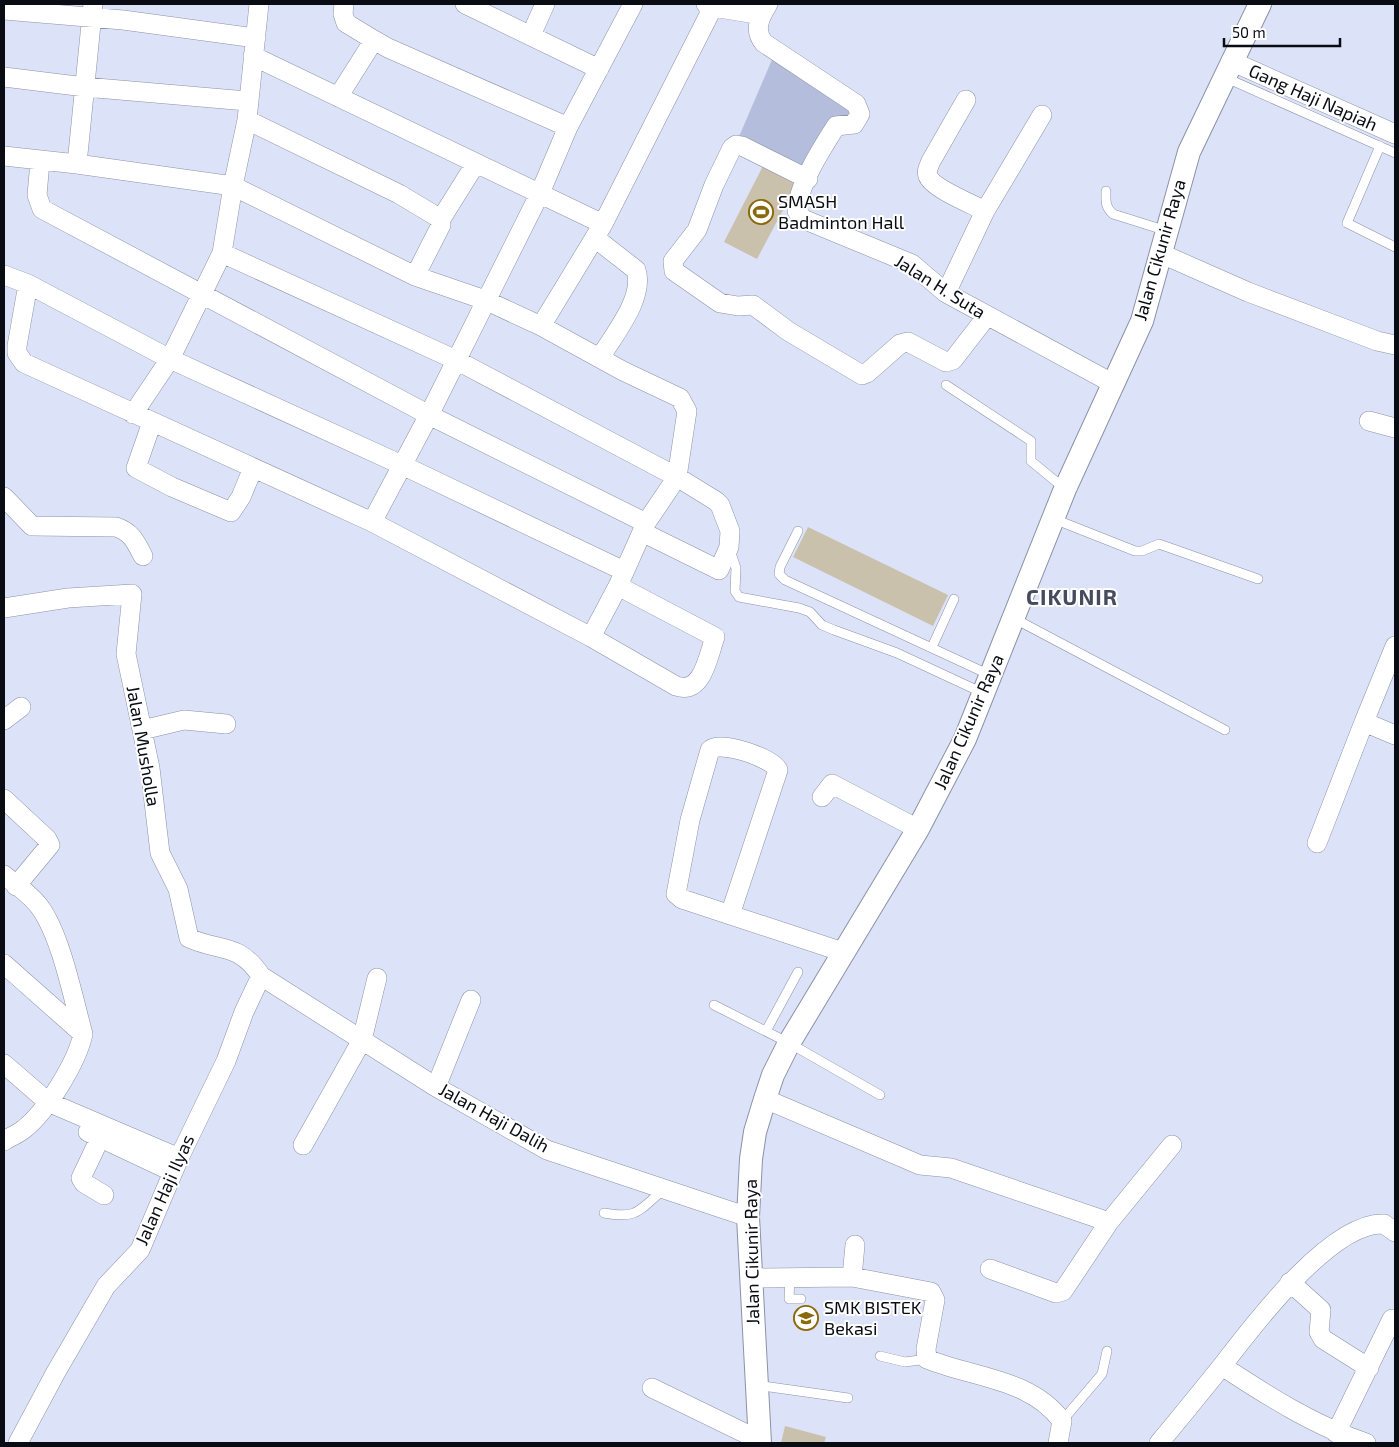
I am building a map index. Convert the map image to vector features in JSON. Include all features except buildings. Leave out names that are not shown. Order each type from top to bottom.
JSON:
[{"type":"street","points":[[133,414],[170,359],[222,253],[233,186],[247,120],[259,4]]},
{"type":"street","points":[[344,4],[346,24],[388,48],[568,127]]},
{"type":"street","points":[[465,4],[599,69]]},
{"type":"street","points":[[531,35],[544,4]]},
{"type":"street","points":[[372,522],[404,466],[485,300],[540,193],[568,127],[633,4]]},
{"type":"street","name":"Jalan Cikunir Raya","points":[[760,1441],[748,1216],[755,1132],[765,1099],[789,1043],[918,829],[965,738],[1015,618],[1065,489],[1142,321],[1190,152],[1260,4]]},
{"type":"street","points":[[541,326],[599,231],[709,5],[765,9]]},
{"type":"street","name":"Jalan H. Suta","points":[[765,9],[758,26],[758,36],[764,43],[856,104],[860,114],[854,124],[836,126],[800,195],[798,210],[803,218],[912,264],[946,292],[1112,383]]},
{"type":"street","points":[[4,10],[92,11],[254,47],[338,98],[540,193],[599,231],[636,270],[639,287],[635,299],[600,358]]},
{"type":"street","points":[[77,164],[92,11]]},
{"type":"street","points":[[338,98],[374,40]]},
{"type":"street","name":"Gang Haji Napiah","points":[[1228,69],[1395,134]]},
{"type":"street","points":[[4,77],[85,87],[248,101]]},
{"type":"street","points":[[966,100],[927,171],[928,177],[935,184],[985,211]]},
{"type":"street","points":[[946,292],[985,211],[1042,115]]},
{"type":"street","points":[[247,120],[399,194],[441,219]]},
{"type":"street","points":[[808,179],[742,146],[736,145],[732,148],[714,185],[697,230],[673,261],[674,271],[720,303],[738,306],[753,305],[788,331],[862,374],[867,373],[900,344],[908,342],[946,362],[953,360],[987,316]]},
{"type":"street","points":[[4,156],[40,162],[77,164],[233,186],[415,276],[485,300],[541,326],[638,378],[674,394],[685,404],[687,411],[677,477],[644,527],[621,579],[591,637]]},
{"type":"street","points":[[40,162],[37,195],[42,209],[644,527],[719,570],[729,547],[730,532],[720,505],[677,477],[456,360],[222,253]]},
{"type":"street","points":[[415,276],[441,225],[441,219],[476,162]]},
{"type":"street","points":[[1162,254],[1248,292],[1377,341],[1395,345]]},
{"type":"street","points":[[4,274],[28,284],[170,359],[404,466],[621,579],[715,636],[700,678],[694,686],[687,688],[676,686],[591,637],[372,522],[24,363],[17,353],[17,340],[28,284]]},
{"type":"street","points":[[1369,421],[1395,428]]},
{"type":"street","points":[[152,422],[136,468],[172,487],[231,512],[241,497],[253,468]]},
{"type":"street","points":[[4,498],[32,526],[116,527],[125,530],[133,537],[143,556]]},
{"type":"street","name":"Jalan Musholla","points":[[4,608],[68,598],[132,594],[126,654],[150,768],[160,853],[178,889],[189,938],[238,954],[251,962],[261,976]]},
{"type":"street","points":[[1317,843],[1395,646]]},
{"type":"street","points":[[4,720],[21,707]]},
{"type":"street","points":[[142,730],[184,720],[226,724]]},
{"type":"street","points":[[1364,722],[1395,735]]},
{"type":"street","points":[[730,915],[778,770],[771,761],[721,746],[710,750],[704,768],[690,820],[675,891],[678,897],[730,915],[843,952]]},
{"type":"street","points":[[822,797],[832,784],[918,829]]},
{"type":"street","points":[[4,798],[48,839],[50,845],[10,880],[38,905],[44,916],[57,944],[83,1034],[80,1049],[45,1106],[24,1129],[4,1141]]},
{"type":"street","points":[[4,964],[83,1034]]},
{"type":"street","name":"Jalan Haji Dalih","points":[[261,976],[436,1087],[547,1150],[663,1190],[748,1216]]},
{"type":"street","name":"Jalan Haji Ilyas","points":[[18,1443],[56,1372],[106,1286],[140,1250],[176,1165],[226,1061],[244,1012],[261,976]]},
{"type":"street","points":[[303,1145],[362,1040],[377,978]]},
{"type":"street","points":[[436,1087],[471,1000]]},
{"type":"street","points":[[4,1064],[45,1106],[176,1165]]},
{"type":"street","points":[[4,1077],[45,1106],[100,1138],[176,1165]]},
{"type":"street","points":[[765,1099],[920,1166],[951,1168],[1109,1222]]},
{"type":"street","points":[[100,1138],[81,1178],[104,1195]]},
{"type":"street","points":[[990,1269],[1056,1294],[1063,1291],[1109,1222],[1172,1145]]},
{"type":"street","points":[[1159,1443],[1256,1321],[1290,1282],[1347,1235],[1364,1226],[1384,1224],[1395,1232]]},
{"type":"street","points":[[852,1277],[855,1245]]},
{"type":"street","points":[[751,1278],[852,1277],[931,1292],[935,1300],[926,1349],[927,1359],[1006,1382],[1032,1394],[1053,1410],[1062,1422],[1058,1443]]},
{"type":"street","points":[[1290,1282],[1321,1310],[1319,1332],[1323,1339],[1369,1368]]},
{"type":"street","points":[[1336,1433],[1392,1319]]},
{"type":"street","points":[[1222,1366],[1279,1403],[1336,1433],[1366,1443]]},
{"type":"street","points":[[652,1388],[760,1441]]},
{"type":"lane","points":[[1228,69],[1395,153]]},
{"type":"lane","points":[[1380,146],[1347,223],[1395,247]]},
{"type":"lane","points":[[1106,191],[1108,210],[1113,214],[1168,231]]},
{"type":"lane","points":[[946,385],[1031,441],[1031,461],[1065,489]]},
{"type":"lane","points":[[1054,519],[1135,551],[1142,551],[1158,544],[1258,579]]},
{"type":"lane","points":[[798,531],[780,567],[779,574],[785,580],[932,647],[987,684]]},
{"type":"lane","points":[[729,547],[736,568],[735,591],[740,597],[799,608],[810,612],[828,628],[897,654],[987,684]]},
{"type":"lane","points":[[932,647],[954,599]]},
{"type":"lane","points":[[1015,618],[1225,730]]},
{"type":"lane","points":[[766,1031],[798,972]]},
{"type":"lane","points":[[714,1005],[789,1043],[880,1094]]},
{"type":"lane","points":[[604,1213],[624,1217],[634,1215],[663,1190]]},
{"type":"lane","points":[[790,1278],[789,1299],[801,1299]]},
{"type":"lane","points":[[1062,1422],[1102,1374],[1107,1351]]},
{"type":"lane","points":[[880,1356],[905,1362],[927,1359]]},
{"type":"lane","points":[[756,1385],[848,1398]]},
{"type":"shaded area","points":[[774,55],[854,109],[804,172],[738,139]]},
{"type":"place","name":"SMASH Badminton Hall","points":[[761,212]]},
{"type":"place","name":"SMK BISTEK Bekasi","points":[[806,1318]]},
{"type":"district","name":"CIKUNIR","points":[[1072,597]]}]
